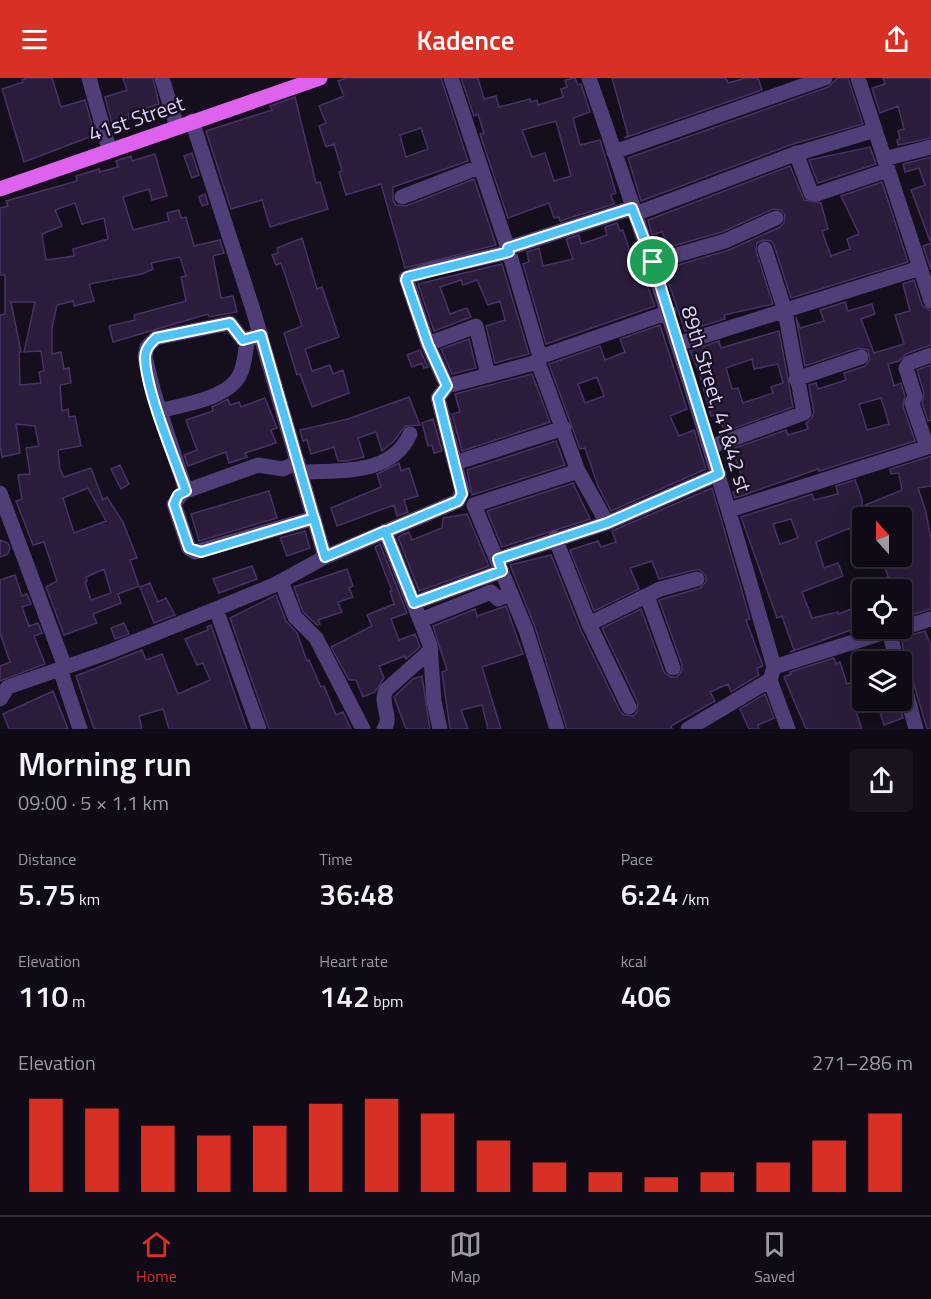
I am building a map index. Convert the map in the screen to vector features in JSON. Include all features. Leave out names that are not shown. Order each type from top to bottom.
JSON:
[{"type":"main road","name":"41st Street","points":[[0,189],[109,149],[320,78]]},
{"type":"street","points":[[89,78],[109,149]]},
{"type":"street","points":[[162,78],[177,127]]},
{"type":"street","points":[[451,78],[508,250],[539,360],[578,471],[607,523]]},
{"type":"street","name":"89th Street, 41&42 st","points":[[589,78],[633,211],[653,262],[719,474],[788,729]]},
{"type":"street","points":[[614,152],[825,78]]},
{"type":"street","points":[[858,78],[931,301]]},
{"type":"street","points":[[192,121],[255,338],[300,467],[325,557]]},
{"type":"street","points":[[447,386],[428,344],[406,280],[407,277],[508,250],[633,211],[796,153],[875,130]]},
{"type":"street","points":[[796,153],[808,188],[812,193],[817,194],[931,147]]},
{"type":"street","points":[[402,197],[479,167]]},
{"type":"street","points":[[653,262],[725,241],[776,218]]},
{"type":"street","points":[[710,447],[802,415],[804,411],[796,379],[785,310],[765,249]]},
{"type":"street","points":[[678,344],[920,268]]},
{"type":"street","points":[[557,729],[500,565],[474,505],[462,494],[438,398],[447,386],[539,360],[669,312]]},
{"type":"street","points":[[186,491],[159,411],[145,357],[147,347],[156,338],[230,323],[243,340],[255,338]]},
{"type":"street","points":[[428,344],[476,326],[488,375]]},
{"type":"street","points":[[159,411],[224,390],[235,382],[255,338]]},
{"type":"street","points":[[729,510],[929,447],[912,403],[915,396],[906,368],[909,363],[931,355]]},
{"type":"street","points":[[796,379],[861,357]]},
{"type":"street","points":[[455,463],[564,428]]},
{"type":"street","points":[[314,518],[195,552],[189,548],[174,504],[178,495],[186,491],[258,465],[283,469],[300,467],[352,471],[370,466],[392,456],[405,446],[410,434]]},
{"type":"street","points":[[474,505],[578,471]]},
{"type":"street","points":[[414,603],[555,538],[607,523],[719,474]]},
{"type":"street","points":[[0,493],[62,668],[80,729]]},
{"type":"street","points":[[0,699],[8,687],[216,609],[281,581],[325,557],[458,501],[462,494]]},
{"type":"street","points":[[385,531],[431,650],[434,700],[440,729]]},
{"type":"street","points":[[555,538],[589,624],[629,707]]},
{"type":"street","points":[[589,624],[647,596],[697,579]]},
{"type":"street","points":[[281,581],[295,617],[316,638],[363,729]]},
{"type":"street","points":[[421,620],[491,592],[498,598],[511,593]]},
{"type":"street","points":[[647,596],[673,668]]},
{"type":"street","points":[[216,609],[259,729]]},
{"type":"street","points":[[912,624],[931,619]]},
{"type":"street","points":[[688,729],[772,674],[868,639]]},
{"type":"street","points":[[384,729],[387,722],[382,698],[386,690],[431,650]]},
{"type":"street","points":[[911,711],[916,729]]},
{"type":"building","points":[[52,78],[61,107],[85,100],[95,135],[24,162],[2,89],[23,82],[22,80]]},
{"type":"building","points":[[123,78],[153,78],[159,104],[128,114],[129,119],[112,124],[105,97],[127,90]]},
{"type":"building","points":[[346,78],[441,78],[468,161],[393,187],[393,200],[396,205],[406,206],[474,179],[496,245],[405,268],[381,184],[346,195],[334,144],[326,147],[319,126],[326,123],[319,106],[344,96],[338,81]],"holes":[[[421,128],[428,149],[406,157],[400,135]]]},
{"type":"building","points":[[461,78],[478,78],[484,99],[496,96],[499,107],[530,99],[531,102],[537,100],[538,105],[563,97],[561,89],[567,87],[565,80],[575,78],[578,85],[581,84],[590,112],[573,118],[580,145],[600,140],[616,193],[611,195],[614,204],[560,221],[559,217],[554,218],[549,203],[508,218],[480,134],[484,133],[478,114],[474,116]],"holes":[[[556,121],[571,176],[554,181],[545,153],[532,157],[522,130]]]},
{"type":"building","points":[[612,78],[726,78],[728,83],[746,78],[758,78],[762,90],[624,138],[628,135]]},
{"type":"building","points":[[838,78],[848,78],[863,124],[793,144],[641,201],[628,158],[828,87]]},
{"type":"building","points":[[883,78],[931,78],[931,138],[898,145],[897,140],[900,139],[898,131],[904,129],[898,106],[880,113],[872,88],[885,84]]},
{"type":"building","points":[[295,97],[316,183],[320,182],[328,209],[270,227],[262,200],[231,209],[206,131],[272,110],[270,106]]},
{"type":"building","points":[[870,147],[876,164],[818,183],[809,160]]},
{"type":"building","points":[[192,153],[199,175],[192,178],[184,156]]},
{"type":"building","points":[[155,154],[167,196],[152,200],[149,189],[123,197],[133,230],[169,221],[167,213],[179,210],[181,218],[186,217],[194,246],[220,240],[224,253],[213,256],[221,298],[233,296],[237,312],[209,317],[208,314],[113,342],[109,326],[135,320],[134,315],[186,301],[181,277],[186,276],[180,257],[151,263],[153,269],[142,274],[89,284],[94,301],[74,306],[73,301],[57,305],[52,328],[52,354],[61,352],[64,369],[69,368],[71,383],[60,385],[62,411],[68,409],[69,417],[75,416],[81,446],[58,450],[60,469],[64,477],[91,468],[103,500],[107,497],[123,522],[137,558],[130,560],[139,586],[118,594],[121,603],[93,614],[97,623],[64,635],[46,587],[57,581],[44,542],[33,545],[16,501],[22,499],[18,475],[30,474],[26,448],[39,446],[35,426],[16,424],[20,453],[2,457],[0,446],[0,315],[5,314],[5,275],[0,275],[0,208],[8,206],[6,201],[77,181],[76,176],[99,169],[100,172],[118,167],[116,161],[131,156],[132,161]],"holes":[[[75,203],[82,224],[104,218],[108,239],[73,249],[74,256],[46,260],[42,234],[62,226],[55,210]],[[11,302],[35,302],[24,352],[41,351],[44,371],[39,372],[41,383],[20,385],[19,352],[21,352]],[[88,488],[106,521],[74,533],[63,498]],[[104,569],[111,593],[91,600],[85,582],[86,577]]]},
{"type":"building","points":[[931,157],[930,241],[911,190],[925,185],[919,168],[905,172],[903,164]]},
{"type":"building","points":[[790,166],[804,200],[821,203],[828,229],[822,231],[831,256],[850,249],[847,239],[859,234],[841,196],[882,182],[908,262],[791,298],[774,245],[771,241],[763,240],[757,243],[756,251],[773,304],[724,315],[725,319],[685,331],[664,269],[729,250],[780,227],[784,223],[785,215],[781,210],[773,209],[722,232],[669,247],[662,232],[652,235],[648,220]]},
{"type":"building","points":[[205,194],[208,204],[202,206],[199,197]]},
{"type":"building","points":[[617,223],[620,231],[623,230],[635,268],[640,266],[655,306],[546,344],[523,264],[529,262],[527,252],[539,248],[543,266],[573,259],[566,239],[579,235],[581,244],[607,235],[605,227]]},
{"type":"building","points":[[302,238],[317,289],[322,287],[339,337],[305,349],[312,371],[330,365],[333,374],[343,370],[349,393],[312,407],[300,374],[297,375],[284,333],[302,326],[281,263],[276,265],[272,255],[278,253],[277,248]]},
{"type":"building","points":[[931,243],[931,270],[923,246]]},
{"type":"building","points":[[502,264],[529,354],[495,363],[486,326],[505,320],[500,301],[488,305],[477,280],[463,285],[461,280],[440,287],[450,314],[467,308],[471,317],[434,331],[418,284]]},
{"type":"building","points":[[914,280],[922,305],[931,311],[931,345],[906,354],[899,361],[888,364],[894,386],[901,383],[905,396],[903,406],[915,441],[819,471],[818,469],[735,498],[733,492],[738,491],[734,479],[742,477],[732,449],[786,430],[788,435],[808,429],[806,423],[814,412],[809,385],[816,383],[818,389],[846,380],[844,373],[865,366],[870,359],[868,350],[858,348],[805,366],[796,317],[800,328],[824,321],[820,310],[845,302],[848,311],[872,304],[875,314],[861,319],[874,353],[904,344],[895,315],[910,311],[903,284]],"holes":[[[881,398],[889,424],[867,430],[859,404]]]},
{"type":"building","points":[[660,325],[687,409],[670,416],[679,436],[694,430],[706,469],[611,511],[598,486],[585,448],[580,449],[549,364],[600,346],[605,360],[625,352],[620,339]],"holes":[[[597,377],[604,396],[585,403],[578,384]]]},
{"type":"building","points":[[779,331],[793,407],[724,432],[719,414],[711,416],[699,372],[690,351],[719,341],[721,348]],"holes":[[[752,359],[754,369],[778,364],[783,383],[771,387],[773,393],[743,403],[738,388],[732,389],[726,368]]]},
{"type":"building","points":[[469,339],[476,368],[452,374],[441,349]]},
{"type":"building","points":[[420,350],[428,367],[424,368],[422,363],[412,367],[407,355]]},
{"type":"building","points":[[931,365],[931,420],[928,421],[922,403],[924,393],[917,370]]},
{"type":"building","points":[[532,374],[550,422],[462,451],[452,414],[460,412],[455,394]]},
{"type":"building","points":[[409,397],[420,425],[405,426],[394,441],[382,451],[376,432],[358,438],[364,457],[347,461],[338,461],[334,447],[311,454],[307,440],[303,441],[300,430],[348,419]]},
{"type":"building","points":[[265,398],[277,428],[271,430],[276,443],[245,453],[247,457],[229,463],[226,452],[188,466],[184,455],[197,450],[186,420],[213,411],[212,407],[228,399],[230,405],[239,402],[241,407]]},
{"type":"building","points":[[433,419],[442,451],[434,453],[432,445],[428,446],[422,423]]},
{"type":"building","points":[[556,441],[565,465],[472,495],[467,470]]},
{"type":"building","points":[[931,456],[931,486],[918,488],[926,512],[931,540],[931,609],[912,615],[912,579],[889,579],[885,567],[912,567],[912,507],[863,506],[902,490],[899,473],[891,474],[890,469]]},
{"type":"building","points":[[399,463],[401,471],[409,468],[418,496],[404,500],[408,512],[397,516],[394,505],[337,526],[331,508],[381,487],[377,474]]},
{"type":"building","points":[[120,465],[129,484],[121,489],[111,469]]},
{"type":"building","points":[[855,480],[862,499],[862,507],[852,507],[852,532],[850,528],[816,542],[824,568],[838,563],[843,576],[802,592],[812,618],[838,612],[839,614],[852,608],[852,630],[790,652],[794,650],[782,616],[777,618],[741,517],[812,494],[814,500],[838,494],[836,486]],"holes":[[[791,519],[798,538],[780,544],[773,524]]]},
{"type":"building","points":[[573,483],[590,519],[502,547],[487,511]]},
{"type":"building","points":[[712,488],[750,619],[746,620],[763,666],[757,668],[759,675],[731,692],[728,684],[710,692],[715,701],[671,726],[672,729],[567,729],[535,627],[510,565],[551,555],[580,628],[620,711],[624,715],[633,716],[637,712],[638,703],[602,628],[641,609],[664,672],[671,677],[677,677],[682,670],[682,665],[659,600],[700,588],[706,582],[706,576],[700,570],[695,570],[659,579],[652,561],[630,568],[639,589],[594,611],[570,550],[598,541],[601,547],[616,542],[612,531]]},
{"type":"building","points":[[269,491],[277,518],[199,541],[191,514]]},
{"type":"building","points":[[467,514],[489,566],[419,591],[398,537],[409,532],[412,540],[442,528],[443,518]]},
{"type":"building","points":[[305,531],[310,548],[287,556],[280,538]]},
{"type":"building","points":[[0,540],[8,543],[10,548],[8,554],[0,557]]},
{"type":"building","points":[[380,544],[407,613],[391,619],[399,640],[415,634],[420,647],[406,659],[405,656],[379,666],[384,678],[375,692],[363,697],[356,680],[349,680],[331,647],[372,626],[367,615],[394,604],[390,591],[392,591],[375,547]]},
{"type":"building","points":[[252,566],[257,579],[219,593],[213,579]]},
{"type":"building","points":[[347,569],[353,586],[349,588],[353,597],[338,602],[342,612],[318,620],[320,624],[317,625],[303,612],[294,587]]},
{"type":"building","points":[[15,575],[22,596],[27,594],[31,604],[22,607],[29,626],[38,623],[42,633],[34,636],[45,664],[0,681],[0,666],[10,662],[0,633],[0,580]]},
{"type":"building","points":[[150,583],[158,602],[166,598],[175,615],[154,623],[140,587]]},
{"type":"building","points":[[276,595],[286,621],[297,633],[307,661],[309,660],[321,687],[324,686],[336,715],[343,712],[351,729],[269,729],[230,618]]},
{"type":"building","points":[[506,606],[523,654],[482,667],[501,729],[488,729],[482,705],[461,710],[468,729],[450,729],[442,672],[447,670],[433,626],[475,609],[477,616]]},
{"type":"building","points":[[124,623],[129,634],[115,639],[111,628]]},
{"type":"building","points":[[211,625],[247,729],[169,729],[163,709],[139,716],[142,729],[94,729],[76,676],[142,650],[146,660],[162,654],[178,694],[210,680],[203,663],[197,665],[185,639],[208,630],[207,627]]},
{"type":"building","points":[[925,631],[931,646],[931,729],[927,729],[912,677],[912,651],[904,651],[901,639],[912,639],[912,635]]},
{"type":"building","points":[[834,658],[836,664],[840,662],[847,684],[852,682],[852,711],[860,711],[856,712],[862,729],[806,729],[784,677],[791,674],[790,672]]},
{"type":"building","points":[[422,676],[430,729],[406,729],[394,697],[413,679]]},
{"type":"building","points":[[53,691],[68,729],[9,729],[3,714]]},
{"type":"building","points":[[765,694],[774,718],[758,725],[759,729],[749,729],[740,709]]},
{"type":"building","points":[[880,711],[901,711],[903,718],[884,725]]},
{"type":"route","points":[[653,262],[632,208],[508,248],[509,252],[407,277],[406,280],[428,344],[447,386],[438,398],[462,494],[458,501],[385,531],[325,557],[291,434],[261,335],[243,340],[230,323],[156,338],[147,347],[145,357],[154,393],[186,491],[178,495],[174,504],[189,548],[192,551],[201,552],[314,518],[325,557],[385,531],[414,603],[502,571],[498,559],[555,538],[607,523],[719,474],[653,262]]}]
